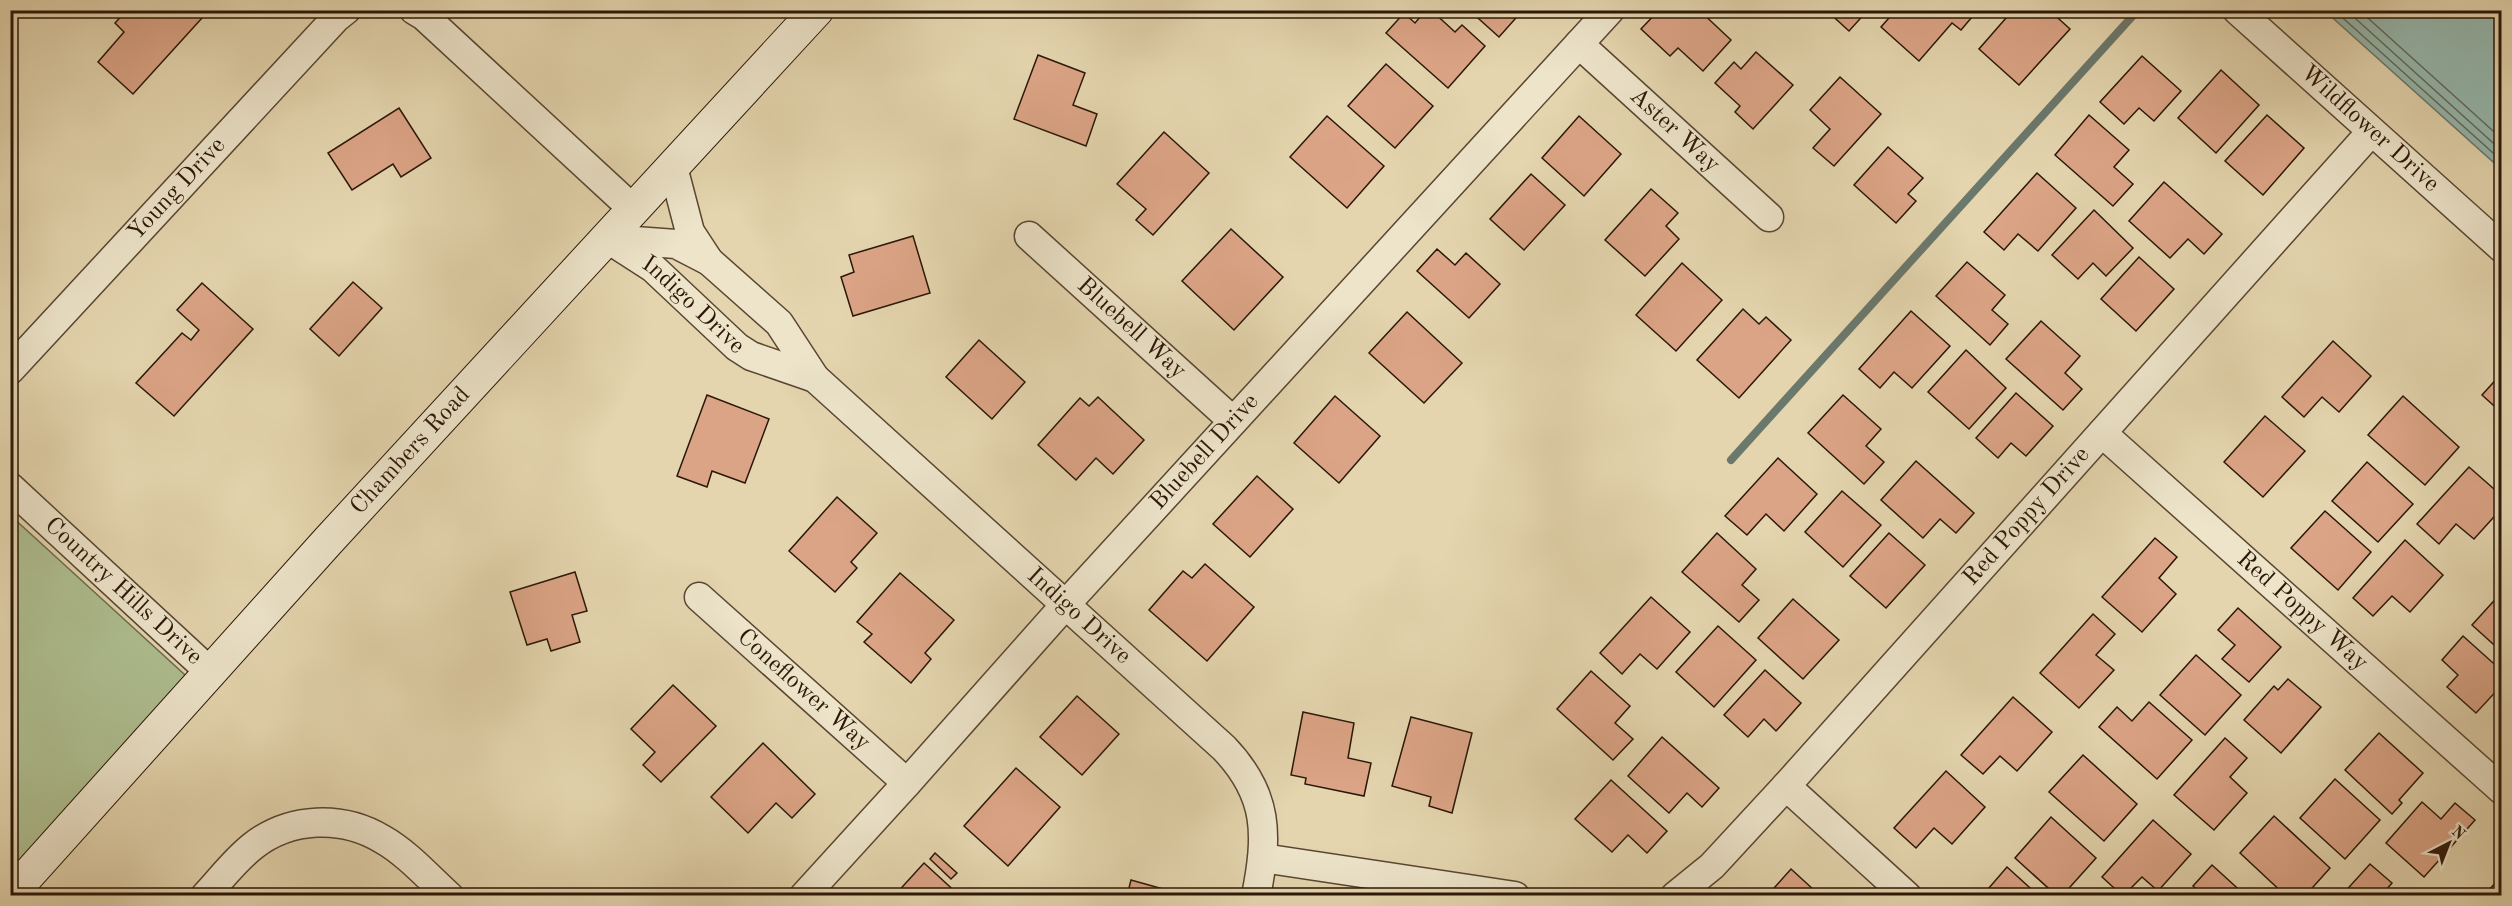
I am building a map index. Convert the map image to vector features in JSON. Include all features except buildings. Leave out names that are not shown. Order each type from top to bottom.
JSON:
[{"type":"street","name":"Young Drive","points":[[10,370],[328,26],[346,10]]},
{"type":"street","points":[[414,10],[424,16],[634,210]]},
{"type":"street","name":"Chambers Road","points":[[10,895],[209,671],[817,10]]},
{"type":"street","name":"Bluebell Drive","points":[[804,896],[1066,604],[1610,10]]},
{"type":"street","name":"Wildflower Drive","points":[[2237,10],[2502,248]]},
{"type":"street","name":"Aster Way","points":[[1580,44],[1769,217]]},
{"type":"street","name":"Red Poppy Drive","points":[[1675,896],[1712,866],[1786,786],[2371,132]]},
{"type":"street","points":[[673,167],[690,232],[709,261]]},
{"type":"street","name":"Bluebell Way","points":[[1029,236],[1233,421]]},
{"type":"street","points":[[608,239],[676,244],[709,261]]},
{"type":"street","name":"Indigo Drive","points":[[608,239],[653,268],[737,347],[752,356],[815,378]]},
{"type":"street","name":"Indigo Drive","points":[[709,261],[779,324],[815,378],[1224,748],[1248,776],[1260,806],[1263,858],[1256,896]]},
{"type":"street","name":"Red Poppy Way","points":[[2102,433],[2502,790]]},
{"type":"street","name":"Country Hills Drive","points":[[10,487],[209,671]]},
{"type":"street","name":"Coneflower Way","points":[[699,597],[907,783]]},
{"type":"street","points":[[1786,786],[1907,896]]},
{"type":"street","points":[[205,896],[242,855],[265,838],[293,826],[317,822],[343,824],[383,839],[449,896]]},
{"type":"street","points":[[1263,858],[1515,896]]},
{"type":"green space","points":[[10,515],[184,674],[195,687],[10,895]]},
{"type":"water","points":[[2325,11],[2501,11],[2501,169]]},
{"type":"waterway","points":[[1731,460],[2138,10]]}]
